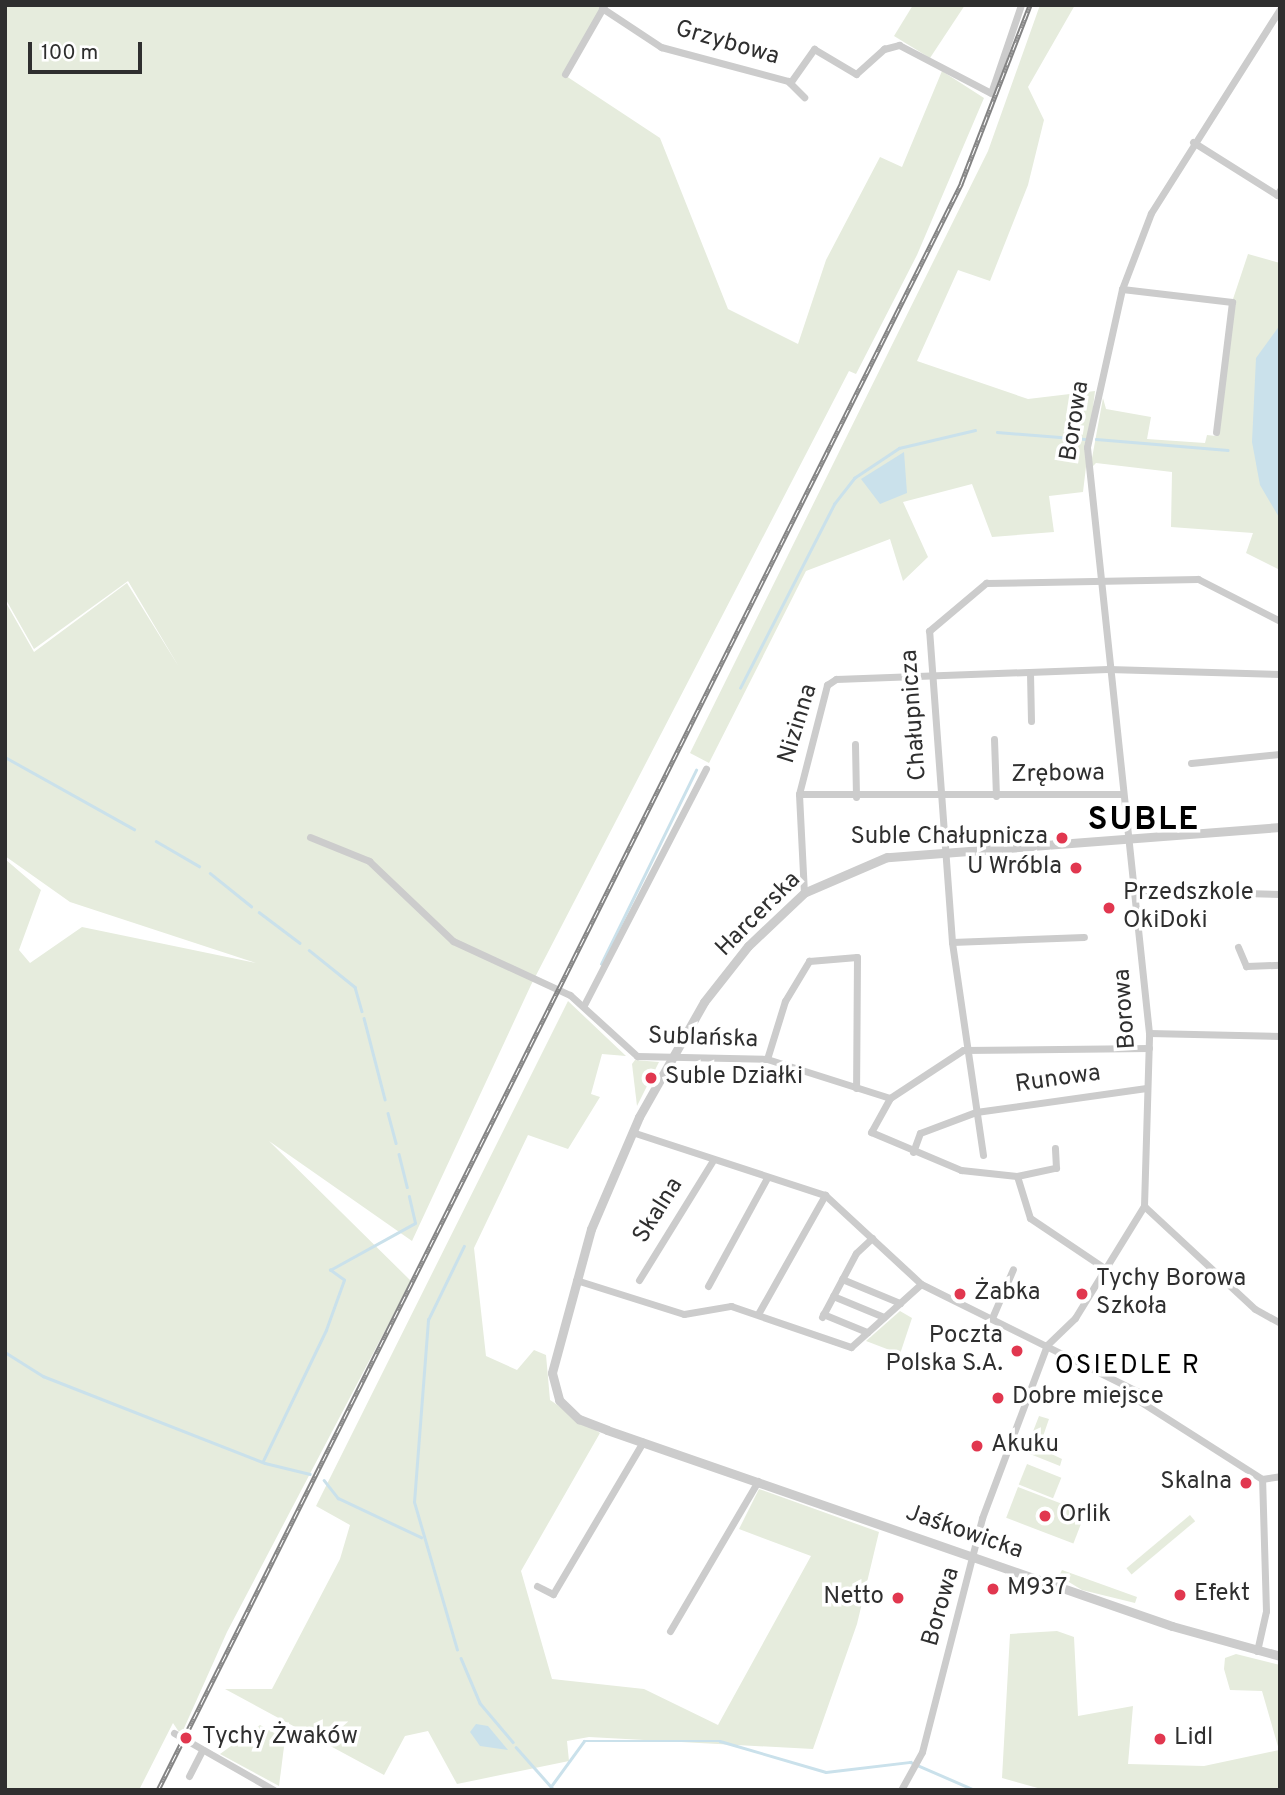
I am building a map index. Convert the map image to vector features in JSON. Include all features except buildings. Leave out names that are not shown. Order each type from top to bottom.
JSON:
[{"type":"street","points":[[790,83],[814,48],[856,74],[884,49],[899,45],[991,93],[1021,5]]},
{"type":"street","name":"Grzybowa","points":[[565,74],[603,7],[684,56],[790,83],[804,97]]},
{"type":"street","name":"Borowa","points":[[901,1790],[916,1765],[976,1558],[982,1518],[1047,1345],[1075,1318],[1144,1206],[1149,1032],[1086,461],[1122,289],[1150,213],[1280,9]]},
{"type":"street","points":[[1193,142],[1277,195],[1280,190]]},
{"type":"street","points":[[1122,289],[1232,302],[1216,432]]},
{"type":"street","points":[[1099,581],[1198,579],[1280,621]]},
{"type":"street","name":"Chałupnicza","points":[[963,1050],[944,851],[929,631],[976,588],[1099,581]]},
{"type":"street","name":"Nizinna","points":[[804,892],[799,794],[827,685],[844,677],[1108,669],[1280,674]]},
{"type":"street","points":[[1030,673],[1031,721]]},
{"type":"street","name":"Zrębowa","points":[[994,739],[996,796]]},
{"type":"street","points":[[855,744],[856,797]]},
{"type":"street","points":[[1191,762],[1280,754]]},
{"type":"street","points":[[584,1006],[706,769]]},
{"type":"street","name":"Zrębowa","points":[[799,794],[856,797],[1122,794]]},
{"type":"street","name":"Harcerska","points":[[576,1280],[632,1132],[672,1057],[748,946],[804,892],[867,860],[944,851],[1280,827]]},
{"type":"street","name":"Sublańska","points":[[310,837],[369,861],[453,941],[584,1006],[630,1053],[672,1057],[767,1059],[890,1098]]},
{"type":"street","points":[[1134,890],[1280,894]]},
{"type":"street","points":[[952,942],[1084,937]]},
{"type":"street","points":[[1238,947],[1246,966],[1280,965]]},
{"type":"street","points":[[767,1059],[785,1000],[809,961],[857,957],[856,1088]]},
{"type":"street","points":[[1149,1032],[1280,1037]]},
{"type":"street","points":[[1055,1148],[1056,1168],[1017,1176],[961,1170],[871,1132],[890,1098],[963,1050],[1149,1048]]},
{"type":"street","points":[[963,1050],[983,1155]]},
{"type":"street","name":"Runowa","points":[[913,1152],[920,1133],[976,1112],[1146,1088]]},
{"type":"street","name":"Skalna","points":[[632,1132],[712,1162],[825,1195],[921,1284],[1137,1391],[1138,1400],[1262,1479]]},
{"type":"street","name":"Skalna","points":[[639,1280],[712,1162]]},
{"type":"street","points":[[1017,1176],[1030,1218],[1106,1269]]},
{"type":"street","points":[[708,1286],[767,1178]]},
{"type":"street","points":[[758,1314],[825,1195]]},
{"type":"street","points":[[1144,1206],[1255,1309],[1280,1322]]},
{"type":"street","points":[[867,1332],[822,1316],[870,1236]]},
{"type":"street","points":[[992,1318],[1013,1269]]},
{"type":"street","points":[[842,1279],[900,1303]]},
{"type":"street","points":[[576,1280],[672,1312],[732,1306],[851,1347],[921,1284]]},
{"type":"street","name":"Jaśkowicka","points":[[576,1280],[552,1365],[554,1388],[579,1419],[976,1558],[1257,1651],[1280,1656]]},
{"type":"street","points":[[833,1296],[884,1317]]},
{"type":"street","points":[[537,1586],[553,1594],[643,1442]]},
{"type":"street","points":[[1257,1651],[1266,1611],[1262,1479],[1280,1476]]},
{"type":"street","points":[[670,1631],[758,1481]]},
{"type":"street","points":[[1253,1497],[1262,1494]]},
{"type":"street","points":[[174,1732],[202,1752],[274,1790]]},
{"type":"street","points":[[189,1776],[202,1752]]},
{"type":"green space","points":[[5,5],[602,5],[563,74],[660,138],[728,309],[798,344],[826,260],[880,157],[902,167],[942,71],[984,98],[917,255],[856,374],[849,371],[531,985],[412,1241],[269,1141],[411,1281],[227,1632],[181,1735],[173,1723],[139,1790],[5,1790],[5,859],[41,890],[19,950],[30,963],[82,927],[256,963],[70,902],[5,856],[5,601],[34,652],[127,583],[179,667],[128,581],[34,649],[5,598]]},
{"type":"green space","points":[[913,5],[965,5],[930,58],[894,36]]},
{"type":"green space","points":[[1040,5],[1075,5],[1028,87],[1044,120],[1028,185],[990,281],[958,270],[917,361],[1028,399],[1095,391],[1083,492],[1049,496],[1054,532],[992,537],[972,484],[903,502],[928,557],[903,581],[890,539],[806,571],[709,763],[690,753],[988,151]]},
{"type":"green space","points":[[1248,254],[1280,263],[1280,570],[1246,553],[1253,533],[1171,527],[1172,472],[1096,463],[1090,469],[1103,398],[1106,409],[1151,417],[1147,439],[1205,443],[1207,435],[1216,436],[1232,302]]},
{"type":"green space","points":[[568,1001],[626,1056],[602,1054],[591,1094],[600,1097],[568,1149],[528,1135],[474,1248],[486,1356],[517,1370],[534,1350],[546,1355],[550,1400],[600,1433],[521,1571],[552,1679],[644,1689],[718,1725],[811,1556],[739,1529],[759,1489],[879,1532],[857,1624],[813,1749],[589,1737],[567,1741],[569,1761],[457,1784],[428,1731],[405,1736],[384,1775],[225,1689],[272,1689],[340,1559],[350,1525],[316,1506]]},
{"type":"green space","points":[[635,1060],[659,1062],[637,1106],[632,1064]]},
{"type":"green space","points":[[900,1311],[912,1318],[900,1354],[866,1341]]},
{"type":"green space","points":[[1039,1416],[1049,1419],[1039,1448],[1062,1459],[1060,1466],[1025,1452]]},
{"type":"green space","points":[[1027,1464],[1061,1478],[1053,1498],[1019,1484]]},
{"type":"green space","name":"Orlik","points":[[1018,1487],[1085,1513],[1073,1544],[1006,1518]]},
{"type":"green space","points":[[1190,1515],[1195,1521],[1132,1574],[1126,1568]]},
{"type":"green space","points":[[1062,1570],[1137,1597],[1135,1603],[1082,1590],[1059,1576]]},
{"type":"green space","points":[[1057,1631],[1074,1637],[1078,1716],[1133,1706],[1128,1764],[1204,1766],[1279,1750],[1262,1691],[1230,1690],[1224,1669],[1225,1658],[1236,1654],[1280,1665],[1280,1790],[1045,1790],[1002,1778],[1010,1634]]},
{"type":"green space","points":[[260,1725],[285,1739],[279,1786],[220,1754]]},
{"type":"water","points":[[1280,325],[1280,519],[1260,485],[1252,442],[1256,358]]},
{"type":"water","points":[[904,452],[907,493],[880,504],[861,479]]},
{"type":"water","points":[[476,1724],[488,1726],[508,1750],[480,1746],[470,1732]]},
{"type":"waterway","points":[[740,688],[834,504],[854,478],[899,448],[975,430]]},
{"type":"waterway","points":[[997,432],[1085,439]]},
{"type":"waterway","points":[[1096,439],[1228,450]]},
{"type":"waterway","points":[[5,757],[134,829]]},
{"type":"waterway","points":[[601,964],[696,770]]},
{"type":"waterway","points":[[156,841],[199,866]]},
{"type":"waterway","points":[[210,873],[251,906]]},
{"type":"waterway","points":[[259,912],[300,943]]},
{"type":"waterway","points":[[309,950],[355,987],[362,1011]]},
{"type":"waterway","points":[[364,1018],[385,1099]]},
{"type":"waterway","points":[[388,1113],[396,1143]]},
{"type":"waterway","points":[[399,1154],[407,1187]]},
{"type":"waterway","points":[[263,1461],[326,1330],[344,1280],[330,1270],[415,1223],[409,1197]]},
{"type":"waterway","points":[[457,1650],[414,1502],[428,1320],[464,1246]]},
{"type":"waterway","points":[[5,1352],[43,1376],[265,1463],[310,1474]]},
{"type":"waterway","points":[[324,1480],[338,1498],[421,1537]]},
{"type":"waterway","points":[[461,1658],[480,1703],[513,1742]]},
{"type":"waterway","points":[[552,1785],[584,1741],[720,1741],[826,1772],[910,1762],[975,1790]]},
{"type":"waterway","points":[[516,1747],[554,1790]]},
{"type":"railway","points":[[158,1790],[961,184],[1030,5]]},
{"type":"place","name":"Suble Chałupnicza","points":[[1062,838]]},
{"type":"place","name":"U Wróbla","points":[[1076,868]]},
{"type":"place","name":"Przedszkole OkiDoki","points":[[1109,908]]},
{"type":"place","name":"Suble Działki","points":[[651,1078]]},
{"type":"place","name":"Żabka","points":[[960,1294]]},
{"type":"place","name":"Tychy Borowa Szkoła","points":[[1082,1294]]},
{"type":"place","name":"Poczta Polska S.A.","points":[[1017,1351]]},
{"type":"place","name":"Dobre miejsce","points":[[998,1398]]},
{"type":"place","name":"Akuku","points":[[977,1446]]},
{"type":"place","name":"Skalna","points":[[1246,1483]]},
{"type":"place","name":"Orlik","points":[[1045,1516]]},
{"type":"place","name":"M937","points":[[993,1589]]},
{"type":"place","name":"Efekt","points":[[1180,1595]]},
{"type":"place","name":"Netto","points":[[898,1598]]},
{"type":"place","name":"Tychy Żwaków","points":[[186,1738]]},
{"type":"place","name":"Lidl","points":[[1160,1739]]},
{"type":"district","name":"SUBLE","points":[[1144,821]]},
{"type":"district","name":"OSIEDLE R","points":[[1128,1367]]}]
